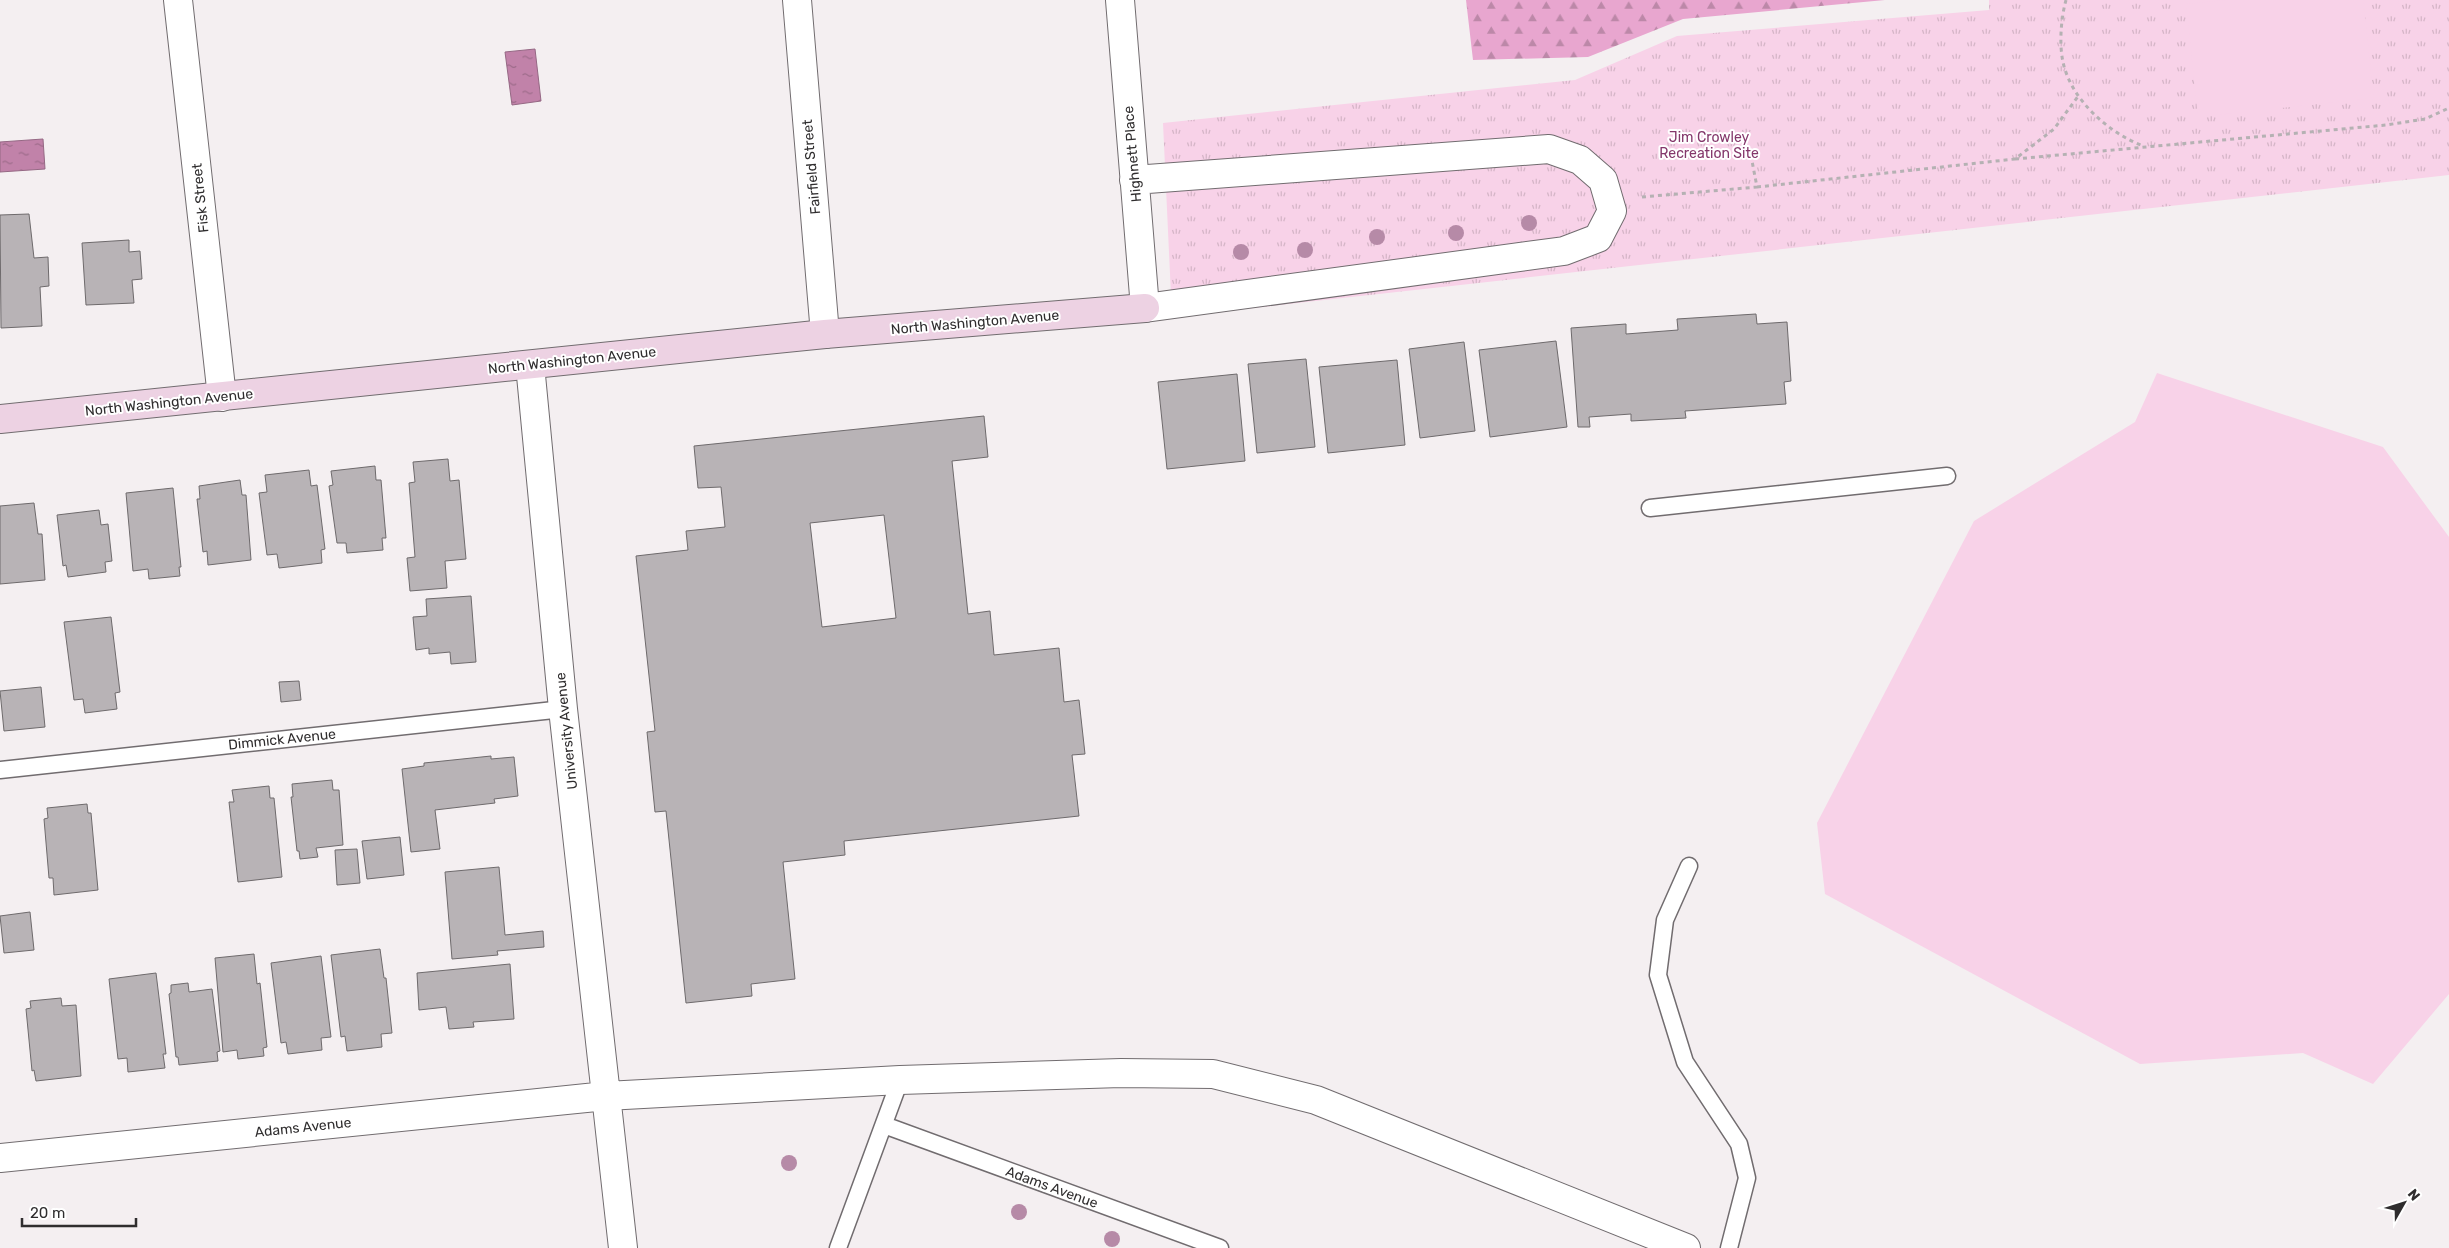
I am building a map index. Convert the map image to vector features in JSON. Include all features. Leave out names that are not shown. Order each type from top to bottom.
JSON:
[{"type":"street","name":"Fisk Street","points":[[178,0],[222,397]]},
{"type":"street","name":"Fairfield Street","points":[[796,0],[826,334]]},
{"type":"street","name":"Highnett Place","points":[[1120,0],[1145,308]]},
{"type":"street","points":[[1134,180],[1549,149],[1580,160],[1603,180],[1612,211],[1598,238],[1564,251],[1145,308]]},
{"type":"street","name":"North Washington Avenue","points":[[0,419],[826,334],[1145,308]]},
{"type":"street","name":"University Avenue","points":[[530,365],[563,709],[623,1248]]},
{"type":"street","name":"Adams Avenue","points":[[0,1158],[606,1096],[900,1080],[1121,1072],[1213,1074],[1316,1100],[1686,1248]]},
{"type":"lane","points":[[1650,508],[1947,476]]},
{"type":"lane","name":"Dimmick Avenue","points":[[0,770],[563,709]]},
{"type":"lane","points":[[1690,866],[1665,920],[1658,975],[1685,1062],[1739,1144],[1747,1178],[1729,1248]]},
{"type":"lane","points":[[838,1248],[900,1080]]},
{"type":"lane","name":"Adams Avenue","points":[[884,1125],[1220,1248]]},
{"type":"path","points":[[2066,0],[2062,24],[2063,62],[2079,95],[2093,113],[2111,129],[2128,140],[2146,147]]},
{"type":"path","points":[[2015,159],[2054,129],[2079,95]]},
{"type":"path","points":[[1609,200],[2386,124],[2425,119],[2449,108]]},
{"type":"path","points":[[1752,161],[1757,187]]},
{"type":"green space","points":[[1466,0],[1885,0],[1683,19],[1588,57],[1473,60]]},
{"type":"green space","name":"Jim Crowley Recreation Site","points":[[1989,0],[2449,0],[2449,175],[1172,317],[1163,123],[1575,80],[1677,36],[1989,10]]},
{"type":"green space","points":[[2226,0],[2363,0],[2374,98],[2198,117],[2186,4]]},
{"type":"green space","points":[[2157,373],[2383,447],[2449,537],[2449,994],[2373,1084],[2303,1053],[2140,1064],[1825,894],[1817,823],[1974,521],[2135,422]]},
{"type":"water","points":[[535,49],[541,101],[512,105],[505,52]]},
{"type":"water","points":[[43,139],[45,169],[0,172],[0,142]]},
{"type":"building","points":[[29,214],[34,258],[48,257],[49,286],[40,287],[42,326],[1,328],[0,215]]},
{"type":"building","points":[[129,240],[129,252],[140,251],[142,279],[132,280],[134,303],[86,305],[82,243]]},
{"type":"building","points":[[1756,314],[1757,324],[1787,322],[1791,381],[1784,382],[1786,404],[1685,411],[1686,418],[1631,421],[1631,414],[1589,417],[1590,427],[1578,427],[1571,328],[1626,324],[1626,334],[1678,330],[1677,319]]},
{"type":"building","points":[[1556,341],[1567,427],[1490,437],[1479,350]]},
{"type":"building","points":[[1464,342],[1475,431],[1420,438],[1409,349]]},
{"type":"building","points":[[1306,359],[1315,447],[1257,453],[1248,364]]},
{"type":"building","points":[[1397,360],[1405,445],[1328,453],[1319,367]]},
{"type":"building","points":[[1237,374],[1245,461],[1167,469],[1158,382]]},
{"type":"building","points":[[984,416],[988,457],[952,461],[968,614],[990,611],[994,655],[1059,648],[1064,702],[1079,700],[1085,754],[1072,755],[1079,816],[844,841],[845,855],[783,862],[795,979],[751,984],[752,996],[686,1003],[666,811],[655,812],[647,732],[655,731],[636,556],[688,550],[686,531],[725,527],[721,487],[698,488],[694,446]],"holes":[[[884,515],[896,618],[822,627],[810,523]]]},
{"type":"building","points":[[448,459],[450,481],[459,480],[466,559],[445,561],[447,588],[410,591],[407,558],[415,557],[409,483],[415,482],[413,462]]},
{"type":"building","points":[[375,466],[376,480],[381,480],[386,538],[382,538],[383,550],[347,553],[346,543],[337,543],[329,486],[333,485],[331,471]]},
{"type":"building","points":[[309,470],[311,486],[317,485],[325,549],[321,550],[322,563],[279,568],[277,554],[267,555],[259,493],[267,492],[265,475]]},
{"type":"building","points":[[240,480],[242,495],[246,495],[251,560],[208,565],[207,551],[203,552],[197,499],[200,499],[199,486]]},
{"type":"building","points":[[173,488],[181,567],[179,567],[180,576],[149,579],[148,569],[133,571],[126,493]]},
{"type":"building","points":[[34,503],[38,534],[42,534],[45,580],[0,584],[0,506]]},
{"type":"building","points":[[99,510],[101,525],[108,524],[112,561],[105,562],[106,572],[68,577],[66,565],[63,566],[57,515]]},
{"type":"building","points":[[471,596],[476,662],[451,664],[450,652],[429,654],[429,648],[416,650],[413,617],[427,616],[426,599]]},
{"type":"building","points":[[111,617],[120,692],[115,693],[117,709],[85,713],[83,699],[74,700],[64,622]]},
{"type":"building","points":[[299,681],[301,700],[281,702],[279,682]]},
{"type":"building","points":[[41,687],[45,727],[4,731],[0,691]]},
{"type":"building","points":[[491,756],[491,759],[514,757],[518,796],[494,799],[495,803],[435,810],[440,849],[411,852],[402,769],[424,766],[424,763]]},
{"type":"building","points":[[332,780],[333,790],[339,790],[343,845],[316,848],[318,857],[300,859],[299,851],[297,851],[291,797],[293,797],[292,784]]},
{"type":"building","points":[[269,786],[270,798],[274,798],[282,877],[238,882],[229,802],[234,802],[232,790]]},
{"type":"building","points":[[87,804],[88,813],[91,813],[98,890],[54,895],[53,878],[49,878],[44,819],[48,818],[47,808]]},
{"type":"building","points":[[400,837],[404,875],[367,879],[362,841]]},
{"type":"building","points":[[357,849],[360,883],[337,885],[335,850]]},
{"type":"building","points":[[499,867],[505,935],[543,931],[544,947],[497,951],[498,955],[452,959],[445,872]]},
{"type":"building","points":[[30,912],[34,950],[4,953],[0,916]]},
{"type":"building","points":[[380,949],[384,978],[386,978],[392,1033],[381,1034],[382,1047],[347,1051],[345,1036],[341,1037],[331,955]]},
{"type":"building","points":[[254,954],[257,984],[260,983],[267,1047],[263,1048],[264,1056],[238,1059],[237,1050],[223,1052],[215,958]]},
{"type":"building","points":[[321,956],[331,1037],[321,1038],[322,1050],[288,1054],[286,1042],[281,1043],[271,963]]},
{"type":"building","points":[[510,964],[514,1019],[473,1022],[474,1027],[449,1029],[446,1007],[419,1010],[417,973]]},
{"type":"building","points":[[156,973],[166,1054],[163,1054],[165,1068],[128,1072],[127,1058],[118,1059],[109,979]]},
{"type":"building","points":[[188,983],[189,992],[212,989],[220,1051],[217,1052],[218,1061],[179,1065],[178,1057],[176,1057],[169,994],[171,993],[171,985]]},
{"type":"building","points":[[61,998],[62,1006],[76,1005],[81,1076],[36,1081],[34,1070],[32,1071],[26,1009],[31,1008],[30,1001]]}]
